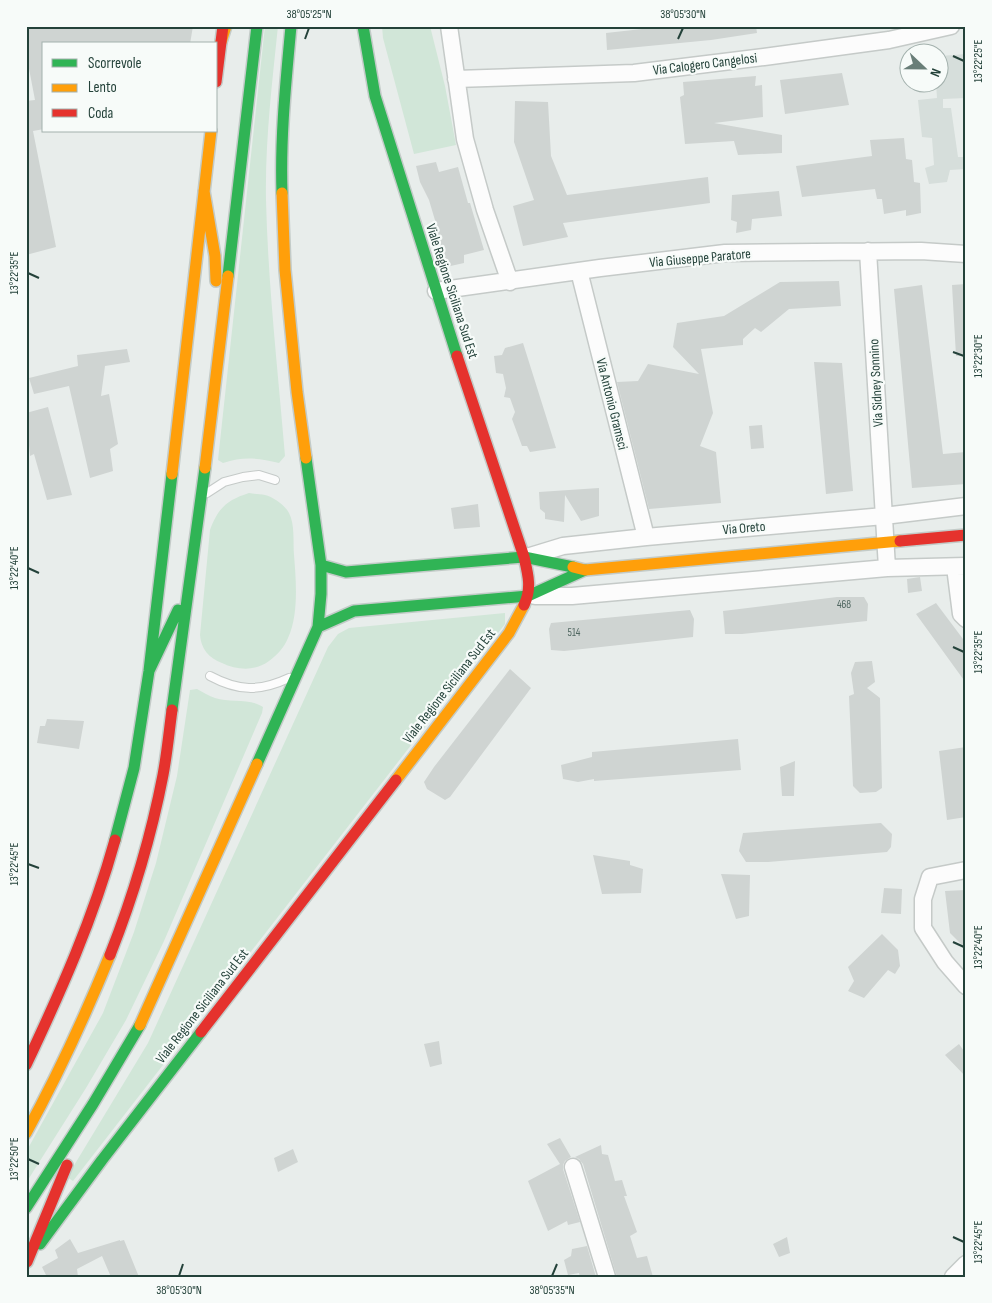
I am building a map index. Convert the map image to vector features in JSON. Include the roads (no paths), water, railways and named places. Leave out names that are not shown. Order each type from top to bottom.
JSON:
[{"type":"street","points":[[218,66],[225,26]]},
{"type":"street","points":[[26,1133],[48,1093],[89,1007],[120,929],[143,860],[163,774],[220,349],[257,26]]},
{"type":"street","points":[[26,1208],[93,1104],[142,1020],[318,626],[321,594],[320,565],[297,392],[286,270],[281,169],[291,26]]},
{"type":"street","name":"Viale Regione Siciliana Sud Est","points":[[27,1262],[102,1160],[510,633],[528,596],[529,576],[524,557],[488,460],[375,96],[364,53],[363,26]]},
{"type":"street","points":[[449,26],[464,139],[485,210],[510,282]]},
{"type":"street","name":"Via Calogero Cangelosi","points":[[456,79],[634,73],[889,40],[951,26]]},
{"type":"street","points":[[26,1065],[58,998],[90,920],[134,768],[149,671],[210,132]]},
{"type":"street","points":[[204,191],[215,256],[220,349]]},
{"type":"street","name":"Via Giuseppe Paratore","points":[[436,291],[725,253],[921,250],[966,254]]},
{"type":"street","name":"Via Sidney Sonnino","points":[[868,251],[887,568]]},
{"type":"street","name":"Via Antonio Gramsci","points":[[579,272],[646,537]]},
{"type":"street","name":"Via Oreto","points":[[524,557],[563,546],[884,516],[966,506]]},
{"type":"street","name":"Via Oreto","points":[[585,570],[966,535]]},
{"type":"street","points":[[320,565],[346,572],[524,557],[585,570]]},
{"type":"street","points":[[318,626],[354,610],[528,596],[582,595],[887,568],[960,566],[961,614],[966,619]]},
{"type":"street","points":[[528,596],[585,570]]},
{"type":"street","points":[[149,671],[176,617],[191,575]]},
{"type":"street","points":[[966,870],[930,877],[923,899],[923,928],[945,962],[966,986]]},
{"type":"street","points":[[27,1262],[93,1104]]},
{"type":"street","points":[[573,1167],[607,1277]]},
{"type":"street","points":[[953,1277],[966,1264]]},
{"type":"lane","points":[[200,498],[224,482],[243,477],[259,475],[275,480]]},
{"type":"lane","points":[[210,676],[236,687],[255,689],[281,682],[296,675]]}]
